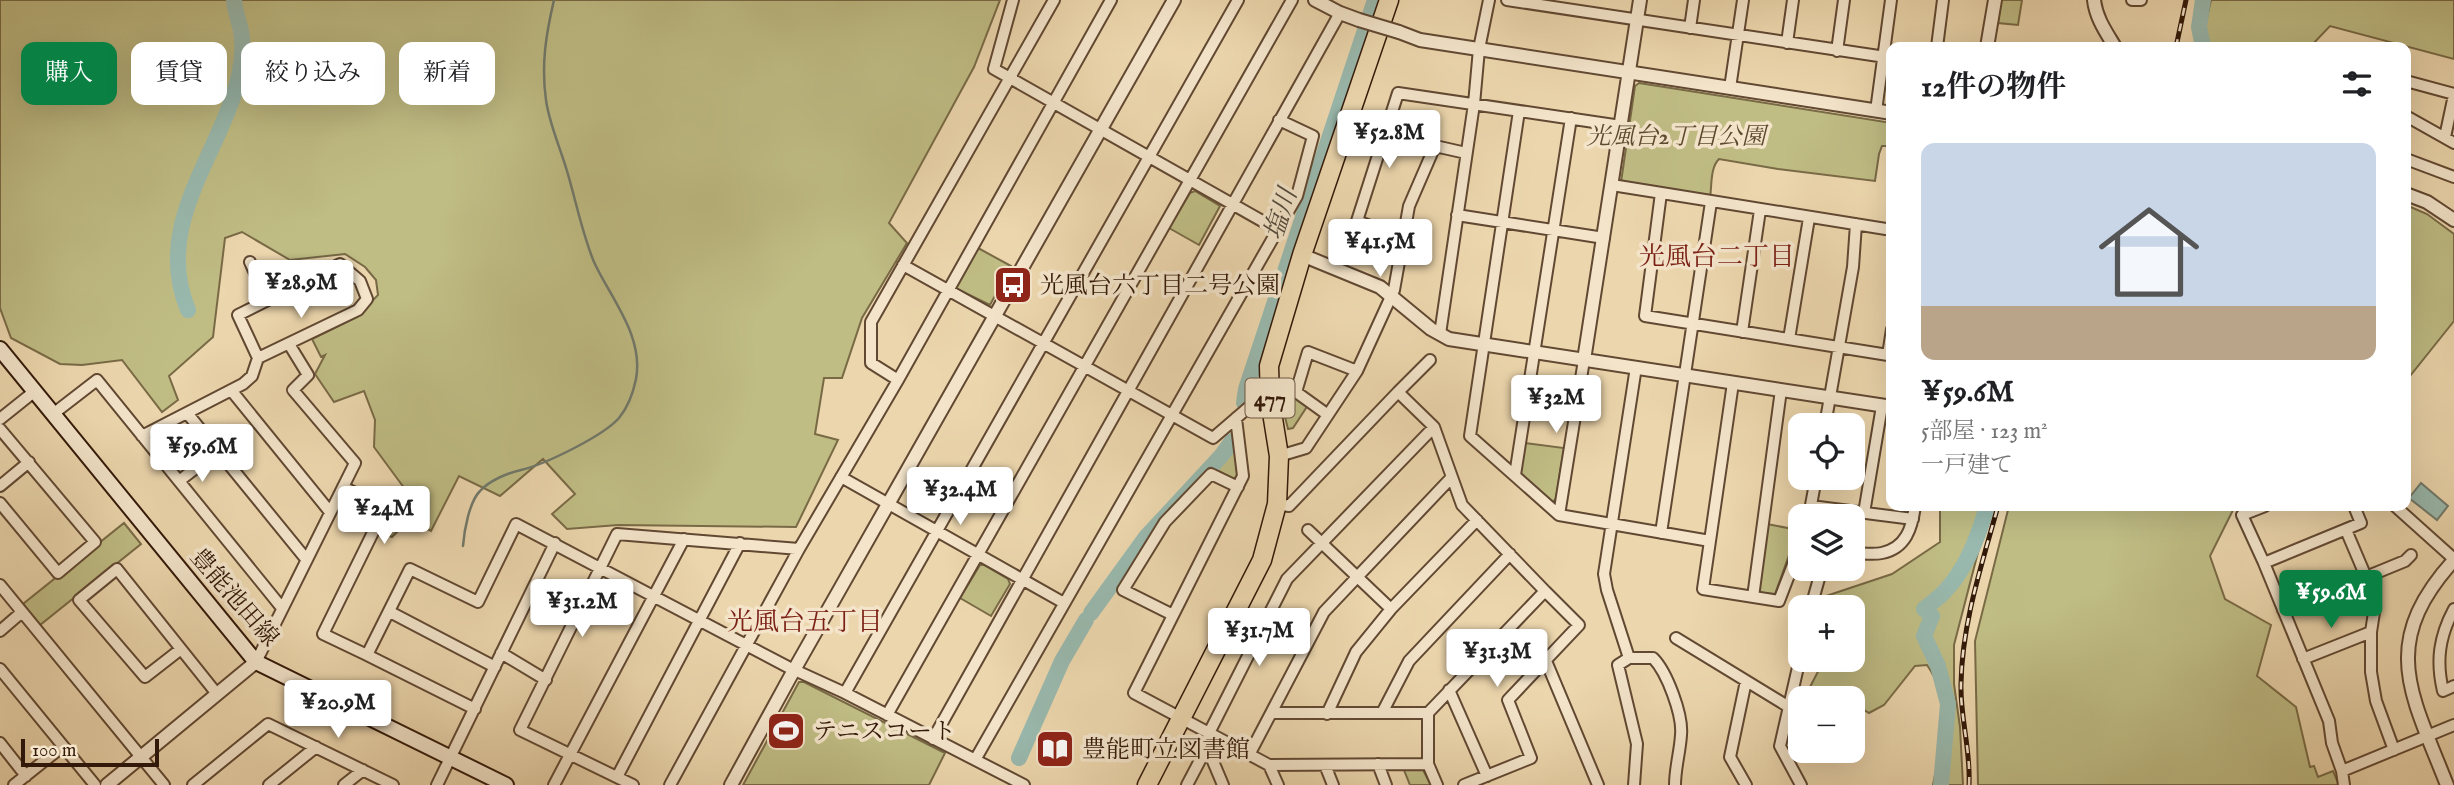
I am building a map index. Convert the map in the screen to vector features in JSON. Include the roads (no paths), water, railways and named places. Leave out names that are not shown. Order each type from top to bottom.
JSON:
[{"type":"highway","name":"477","points":[[1147,785],[1262,560],[1277,503],[1279,456],[1270,400],[1269,366],[1302,255],[1389,0]]},
{"type":"main road","name":"豊能池田線","points":[[0,349],[256,662],[506,785]]},
{"type":"street","points":[[1013,0],[995,69],[1278,230]]},
{"type":"street","points":[[898,380],[871,363],[871,322],[1054,0]]},
{"type":"street","points":[[670,785],[799,549],[898,380],[1111,0]]},
{"type":"street","points":[[732,785],[793,670],[1174,0]]},
{"type":"street","points":[[845,694],[1238,0]]},
{"type":"street","points":[[887,715],[1292,0]]},
{"type":"street","points":[[1315,0],[1340,13],[1420,40],[1886,112]]},
{"type":"street","points":[[1440,334],[1474,104],[1479,49],[1489,0]]},
{"type":"street","points":[[1507,0],[1537,2],[1738,36],[1886,57]]},
{"type":"street","points":[[1586,12],[1588,0]]},
{"type":"street","points":[[1559,515],[1640,0]]},
{"type":"street","points":[[1690,28],[1694,0]]},
{"type":"street","points":[[1730,88],[1743,0]]},
{"type":"street","points":[[1787,43],[1793,0]]},
{"type":"street","points":[[1837,51],[1844,0]]},
{"type":"street","points":[[1888,42],[1891,0]]},
{"type":"street","points":[[1938,42],[1943,0]]},
{"type":"street","points":[[1988,42],[1995,0]]},
{"type":"street","points":[[2094,0],[2098,18],[2112,42]]},
{"type":"street","points":[[2132,0],[2141,0]]},
{"type":"street","points":[[933,738],[1340,13]]},
{"type":"street","points":[[1876,111],[1886,62]]},
{"type":"street","points":[[2411,82],[2454,95],[2450,140],[2411,119]]},
{"type":"street","points":[[1402,238],[1357,221],[1398,93],[1621,126]]},
{"type":"street","points":[[1519,111],[1471,436],[1559,515],[1710,541]]},
{"type":"street","points":[[1515,475],[1571,118]]},
{"type":"street","points":[[975,760],[1297,196],[1312,136],[1279,120]]},
{"type":"street","points":[[1279,456],[1306,448],[1357,371],[1392,296],[1409,206],[1435,146],[1466,153]]},
{"type":"street","points":[[2411,160],[2454,177]]},
{"type":"street","points":[[1612,185],[1886,229]]},
{"type":"street","points":[[1661,193],[1645,316],[1886,355]]},
{"type":"street","points":[[2411,196],[2427,202],[2454,220]]},
{"type":"street","points":[[1661,533],[1711,202]]},
{"type":"street","points":[[1742,332],[1760,210]]},
{"type":"street","points":[[1457,215],[1604,238]]},
{"type":"street","points":[[1789,339],[1809,218]]},
{"type":"street","points":[[1827,413],[1853,267],[1856,225]]},
{"type":"street","points":[[1302,255],[1369,281],[1449,339],[1886,406]]},
{"type":"street","points":[[250,262],[267,300]]},
{"type":"street","points":[[142,436],[232,390],[252,376],[258,358],[238,314],[340,264],[360,281],[367,299],[358,310],[258,358]]},
{"type":"street","points":[[903,265],[1213,438],[1249,407],[1270,400]]},
{"type":"street","points":[[107,785],[256,662],[355,463],[293,390],[308,375],[289,344]]},
{"type":"street","points":[[1328,415],[1296,392],[1308,352],[1357,371]]},
{"type":"street","points":[[1277,503],[1289,506],[1430,360]]},
{"type":"street","points":[[1629,659],[1605,573],[1636,368]]},
{"type":"street","points":[[53,414],[97,380],[282,608]]},
{"type":"street","points":[[1733,383],[1703,589],[1779,601],[1788,578]]},
{"type":"street","points":[[232,390],[330,512]]},
{"type":"street","points":[[1753,597],[1781,390]]},
{"type":"street","points":[[0,419],[35,391]]},
{"type":"street","points":[[1398,392],[1434,427],[1462,505],[1580,625],[1508,701],[1531,758],[1464,785]]},
{"type":"street","points":[[1865,508],[1886,411]]},
{"type":"street","points":[[187,413],[306,559]]},
{"type":"street","points":[[1236,418],[1243,476],[1134,693],[1269,765],[1428,764]]},
{"type":"street","points":[[1187,785],[1207,747],[1209,733],[1287,579],[1434,427]]},
{"type":"street","points":[[0,429],[95,542],[58,573],[0,503]]},
{"type":"street","points":[[179,481],[218,451]]},
{"type":"street","points":[[0,486],[29,462]]},
{"type":"street","points":[[1173,615],[1123,590],[1165,522],[1211,474],[1238,487]]},
{"type":"street","points":[[841,478],[1064,603]]},
{"type":"street","points":[[1249,755],[1324,612],[1451,478]]},
{"type":"street","points":[[343,488],[385,508],[323,634],[475,709]]},
{"type":"street","points":[[1865,554],[1881,554],[1901,545],[1912,526],[1914,511]]},
{"type":"street","points":[[2252,511],[2242,515],[2329,721],[2344,785]]},
{"type":"street","points":[[2264,564],[2361,523],[2356,511]]},
{"type":"street","points":[[2401,511],[2454,559],[2435,580],[2422,601],[2409,643],[2410,691],[2447,785]]},
{"type":"street","points":[[1865,513],[1913,519]]},
{"type":"street","points":[[1327,714],[1356,652],[1391,609],[1477,520]]},
{"type":"street","points":[[367,655],[410,569],[478,602],[516,524],[793,670],[1024,785]]},
{"type":"street","points":[[1308,530],[1391,609]]},
{"type":"street","points":[[2346,530],[2375,606],[2371,632],[2371,673],[2376,701],[2394,750]]},
{"type":"street","points":[[633,785],[520,730],[617,534],[799,549]]},
{"type":"street","points":[[554,785],[684,539]]},
{"type":"street","points":[[437,785],[555,543]]},
{"type":"street","points":[[617,777],[740,543]]},
{"type":"street","points":[[1382,713],[1409,662],[1510,554]]},
{"type":"street","points":[[2283,610],[2405,561],[2410,555]]},
{"type":"street","points":[[181,649],[145,677],[79,600],[117,569],[181,649],[217,694]]},
{"type":"street","points":[[0,585],[164,785]]},
{"type":"street","points":[[1437,785],[1428,764],[1428,713],[1545,591]]},
{"type":"street","points":[[2454,609],[2445,625],[2439,648],[2438,669],[2443,691],[2454,687]]},
{"type":"street","points":[[0,631],[22,612]]},
{"type":"street","points":[[390,612],[495,667]]},
{"type":"street","points":[[2303,659],[2371,632]]},
{"type":"street","points":[[1676,638],[1788,706]]},
{"type":"street","points":[[501,653],[546,680]]},
{"type":"street","points":[[1634,785],[1637,744],[1618,665],[1629,659],[1653,658],[1661,666],[1670,684],[1682,732],[1675,785]]},
{"type":"street","points":[[1546,661],[1597,785]]},
{"type":"street","points":[[0,669],[95,785]]},
{"type":"street","points":[[1746,681],[1730,757],[1746,785]]},
{"type":"street","points":[[1450,690],[1487,776]]},
{"type":"street","points":[[1788,711],[1780,747],[1788,761]]},
{"type":"street","points":[[1271,713],[1428,713]]},
{"type":"street","points":[[194,785],[268,724],[393,785]]},
{"type":"street","points":[[2342,771],[2454,725]]},
{"type":"street","points":[[0,743],[26,775]]},
{"type":"street","points":[[15,785],[63,746]]},
{"type":"street","points":[[269,785],[316,747]]},
{"type":"street","points":[[1207,747],[1223,785]]},
{"type":"street","points":[[1789,763],[1801,785]]},
{"type":"street","points":[[1378,764],[1386,785]]},
{"type":"street","points":[[1269,765],[1278,785]]},
{"type":"street","points":[[1325,765],[1334,785]]},
{"type":"street","points":[[344,785],[363,770]]},
{"type":"water","points":[[2421,483],[2448,506],[2437,520],[2411,500],[2411,496]]},
{"type":"waterway","points":[[188,310],[180,282],[178,255],[181,228],[189,202],[232,100],[239,75],[242,39],[234,0]]},
{"type":"waterway","points":[[463,546],[470,510],[480,491],[499,478],[545,462],[600,433],[619,418],[628,405],[636,379],[637,363],[631,333],[594,262],[547,109],[544,62],[554,0]]},
{"type":"waterway","name":"塩川","points":[[1244,403],[1246,389],[1375,0]]},
{"type":"waterway","points":[[2202,42],[2199,27],[2203,0]]},
{"type":"waterway","name":"塩川","points":[[1091,613],[1146,537],[1232,441]]},
{"type":"waterway","points":[[1941,785],[1948,704],[1938,666],[1924,636],[1932,616],[1924,609],[1943,594],[1960,572],[1976,540],[1985,511]]},
{"type":"waterway","name":"塩川","points":[[1019,758],[1062,661],[1086,620]]},
{"type":"railway","points":[[2177,42],[2186,0]]},
{"type":"railway","points":[[1969,785],[1961,696],[1962,661],[1974,594],[1997,511]]},
{"type":"place","name":"光風台六丁目二号公園","points":[[1013,285]]},
{"type":"place","name":"テニスコート","points":[[786,731]]},
{"type":"place","name":"豊能町立図書館","points":[[1055,749]]},
{"type":"district","name":"光風台二丁目","points":[[1717,256]]},
{"type":"district","name":"光風台五丁目","points":[[805,621]]},
{"type":"park label","name":"光風台2丁目公園","points":[[1676,136]]}]
